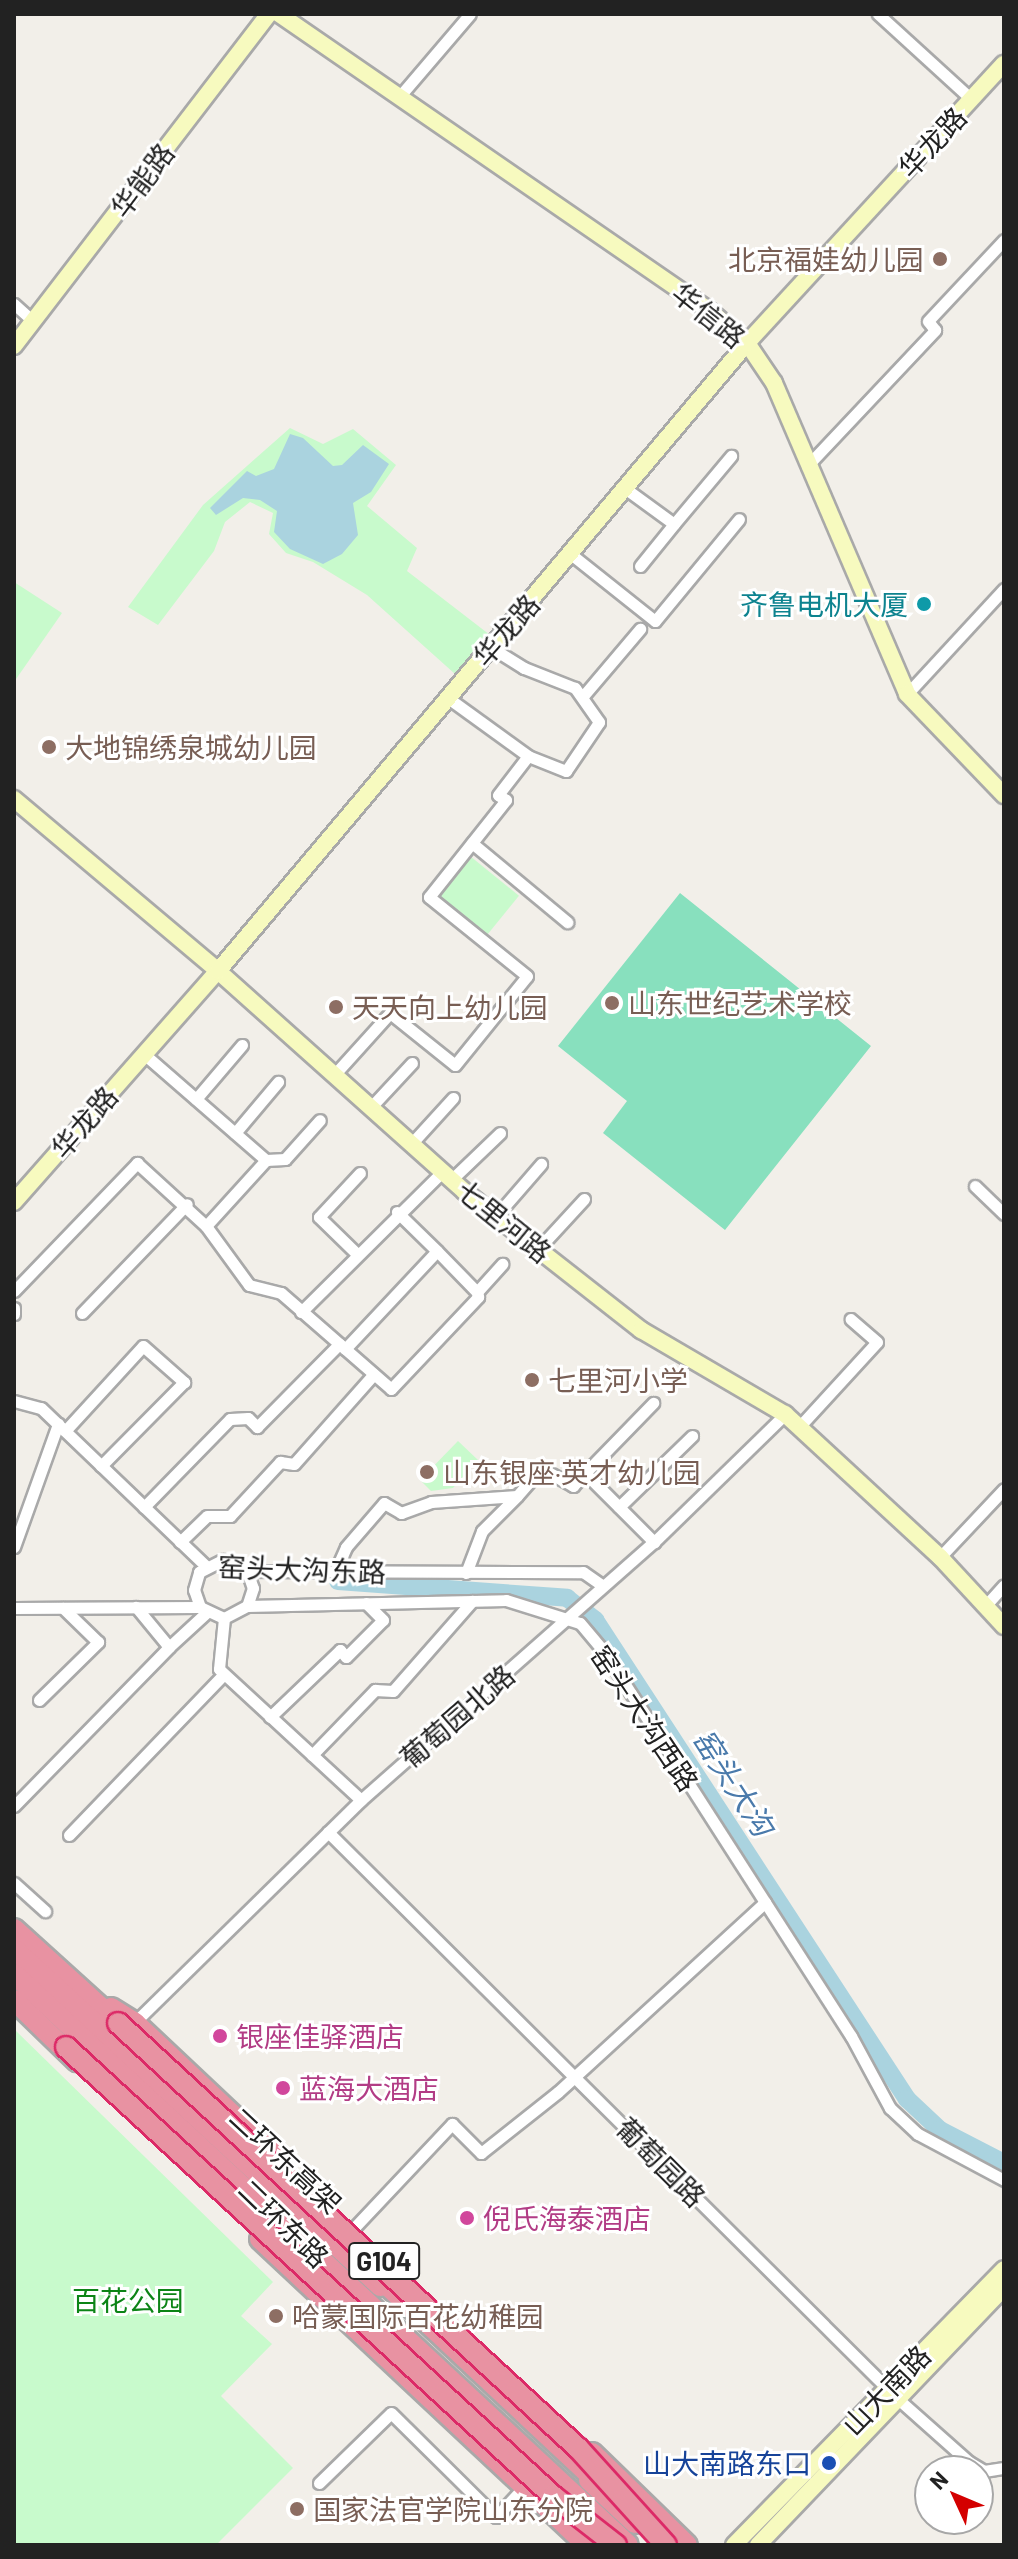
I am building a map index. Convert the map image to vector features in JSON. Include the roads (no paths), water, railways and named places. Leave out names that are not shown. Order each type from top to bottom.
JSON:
[{"type":"highway","name":"二环东路","points":[[14,1929],[126,2023],[648,2503],[687,2545]]},
{"type":"highway","name":"二环东高架","points":[[14,1949],[659,2545]]},
{"type":"highway","name":"二环东高架","points":[[14,1974],[628,2545]]},
{"type":"highway","name":"二环东路","points":[[14,2000],[66,2047],[86,2073],[524,2487],[596,2539]]},
{"type":"highway","name":"二环东路","points":[[126,2023],[129,2044],[668,2545]]},
{"type":"highway","points":[[126,2023],[586,2456],[668,2545]]},
{"type":"highway","name":"二环东路","points":[[66,2047],[85,2051],[596,2539]]},
{"type":"highway","points":[[66,2047],[596,2539]]},
{"type":"highway","name":"二环东路","points":[[531,2397],[544,2432]]},
{"type":"highway","name":"二环东路","points":[[607,2490],[648,2503]]},
{"type":"main road","name":"华能路","points":[[14,346],[269,14]]},
{"type":"main road","name":"华信路","points":[[279,14],[710,311],[747,343],[774,383],[907,694],[1004,795]]},
{"type":"main road","name":"华龙路","points":[[14,1202],[218,971],[572,555],[747,343],[971,99],[1002,70]]},
{"type":"main road","name":"七里河路","points":[[14,799],[218,971],[496,1216],[641,1330],[785,1414],[940,1557],[987,1604],[1004,1626]]},
{"type":"main road","name":"山大南路","points":[[734,2545],[1004,2269]]},
{"type":"main road","name":"山大南路","points":[[758,2545],[1004,2288]]},
{"type":"street","points":[[399,97],[470,14]]},
{"type":"street","points":[[878,14],[971,99]]},
{"type":"street","points":[[807,466],[935,330],[928,321],[1004,240]]},
{"type":"street","points":[[14,304],[33,321]]},
{"type":"street","points":[[640,566],[731,456]]},
{"type":"street","points":[[626,489],[674,524]]},
{"type":"street","points":[[572,555],[655,621],[739,519]]},
{"type":"street","points":[[907,694],[1004,589]]},
{"type":"street","points":[[584,695],[640,629]]},
{"type":"street","points":[[448,698],[528,756],[566,771],[599,722],[584,695],[491,647]]},
{"type":"street","points":[[334,1075],[390,1013],[455,1065],[527,976],[429,897],[506,800],[498,795],[528,756]]},
{"type":"street","points":[[472,843],[567,922]]},
{"type":"street","points":[[196,1099],[242,1045]]},
{"type":"street","points":[[144,1054],[266,1160],[285,1159],[320,1120]]},
{"type":"street","points":[[371,1107],[412,1063]]},
{"type":"street","points":[[235,1133],[278,1082]]},
{"type":"street","points":[[412,1143],[453,1098]]},
{"type":"street","points":[[301,1312],[397,1212],[500,1133]]},
{"type":"street","points":[[206,1226],[266,1160]]},
{"type":"street","points":[[14,1291],[137,1163],[187,1204],[249,1285],[281,1293],[391,1389],[478,1297],[477,1292],[397,1212]]},
{"type":"street","points":[[496,1216],[541,1164]]},
{"type":"street","points":[[357,1254],[319,1217],[360,1173]]},
{"type":"street","points":[[975,1186],[1004,1214]]},
{"type":"street","points":[[538,1249],[584,1199]]},
{"type":"street","points":[[82,1313],[187,1204]]},
{"type":"street","points":[[144,1507],[230,1419],[248,1418],[257,1427],[437,1251]]},
{"type":"street","points":[[477,1292],[502,1264]]},
{"type":"street","points":[[799,1427],[877,1342],[851,1319]]},
{"type":"street","points":[[14,1547],[61,1428],[143,1346],[184,1382],[101,1466]]},
{"type":"street","points":[[180,1542],[207,1516],[230,1516],[280,1462],[294,1464],[374,1374]]},
{"type":"street","name":"窑头大沟东路","points":[[14,1401],[41,1408],[206,1566],[232,1561],[247,1571],[583,1572],[603,1586]]},
{"type":"street","points":[[466,1573],[482,1531],[541,1468],[573,1486],[653,1403]]},
{"type":"street","name":"葡萄园北路","points":[[126,2023],[361,1800],[654,1542],[785,1414]]},
{"type":"street","points":[[619,1507],[692,1436]]},
{"type":"street","points":[[585,1473],[654,1542]]},
{"type":"street","points":[[940,1557],[1004,1489]]},
{"type":"street","points":[[335,1572],[346,1547],[384,1503],[401,1513],[431,1502],[517,1496]]},
{"type":"street","points":[[203,1610],[194,1590],[206,1566]]},
{"type":"street","points":[[247,1571],[253,1588],[247,1606]]},
{"type":"street","points":[[987,1604],[1004,1585]]},
{"type":"street","name":"窑头大沟西路","points":[[224,1618],[247,1606],[506,1600],[580,1623],[605,1653],[851,2036],[890,2108],[918,2134],[1004,2180]]},
{"type":"street","points":[[312,1755],[375,1690],[393,1691],[472,1601]]},
{"type":"street","points":[[270,1717],[340,1650],[346,1657],[383,1620],[366,1603]]},
{"type":"street","points":[[136,1607],[169,1647]]},
{"type":"street","points":[[14,1608],[203,1610],[224,1618],[219,1669],[361,1800]]},
{"type":"street","points":[[39,1700],[98,1642],[63,1608]]},
{"type":"street","points":[[14,1806],[203,1610]]},
{"type":"street","points":[[69,1835],[224,1674]]},
{"type":"street","name":"葡萄园路","points":[[328,1832],[888,2387],[969,2462],[984,2471],[1004,2468]]},
{"type":"street","points":[[14,1883],[45,1911]]},
{"type":"street","points":[[352,2230],[452,2124],[481,2153],[575,2076],[765,1902]]},
{"type":"street","points":[[319,2483],[391,2413],[496,2517],[524,2487]]},
{"type":"water","points":[[290,434],[303,438],[333,466],[342,465],[363,445],[389,464],[371,492],[353,503],[358,535],[342,554],[323,564],[290,549],[274,532],[277,511],[260,500],[243,498],[216,515],[210,508],[247,471],[256,476],[274,469]]},
{"type":"waterway","name":"窑头大沟","points":[[338,1581],[567,1598],[595,1620],[907,2099],[940,2130],[1004,2163]]},
{"type":"place","name":"北京福娃幼儿园","points":[[940,259]]},
{"type":"place","name":"齐鲁电机大厦","points":[[924,604]]},
{"type":"place","name":"大地锦绣泉城幼儿园","points":[[49,747]]},
{"type":"place","name":"山东世纪艺术学校","points":[[612,1003]]},
{"type":"place","name":"天天向上幼儿园","points":[[336,1007]]},
{"type":"place","name":"七里河小学","points":[[532,1380]]},
{"type":"place","name":"山东银座·英才幼儿园","points":[[427,1472]]},
{"type":"place","name":"银座佳驿酒店","points":[[220,2036]]},
{"type":"place","name":"蓝海大酒店","points":[[283,2088]]},
{"type":"place","name":"倪氏海泰酒店","points":[[467,2218]]},
{"type":"place","name":"哈蒙国际百花幼稚园","points":[[276,2316]]},
{"type":"place","name":"山大南路东口","points":[[829,2463]]},
{"type":"place","name":"国家法官学院山东分院","points":[[297,2509]]},
{"type":"park label","name":"百花公园","points":[[128,2300]]}]
